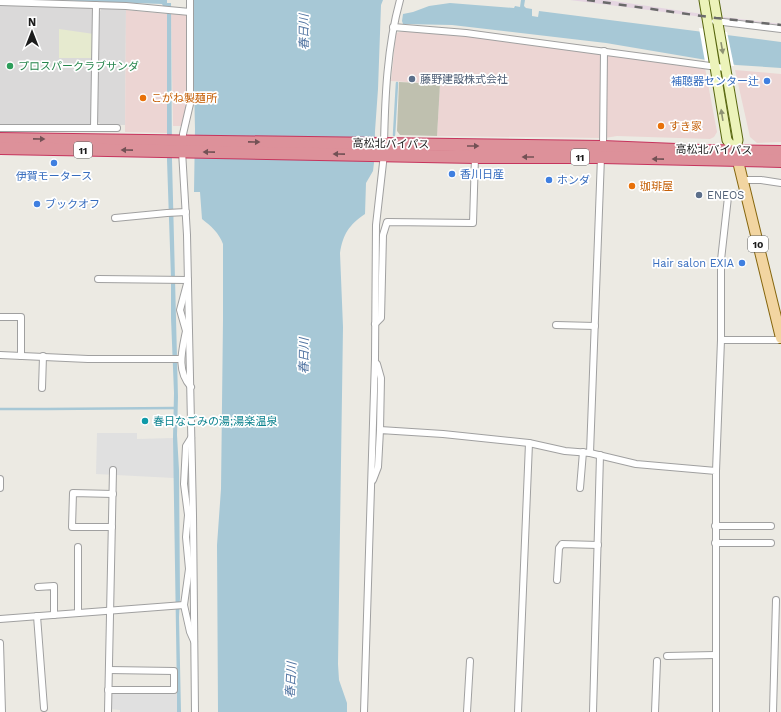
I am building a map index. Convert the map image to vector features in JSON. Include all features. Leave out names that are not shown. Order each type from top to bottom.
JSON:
[{"type":"highway","name":"高松北バイパス","points":[[0,138],[177,146]]},
{"type":"highway","name":"高松北バイパス","points":[[0,148],[177,146],[736,155],[781,152]]},
{"type":"highway","name":"高松北バイパス","points":[[448,151],[475,157],[602,152]]},
{"type":"highway","name":"高松北バイパス","points":[[736,155],[781,161]]},
{"type":"main road","name":"10","points":[[736,155],[781,339]]},
{"type":"street","points":[[190,0],[190,104],[177,146],[186,212],[188,331],[191,387],[191,515],[195,642],[195,712]]},
{"type":"street","points":[[364,712],[375,359],[376,225],[386,86],[393,27],[400,0]]},
{"type":"street","points":[[704,0],[726,140],[736,155]]},
{"type":"street","points":[[714,0],[738,140],[736,155]]},
{"type":"street","points":[[0,2],[96,5],[190,12]]},
{"type":"street","points":[[94,128],[96,5]]},
{"type":"street","points":[[708,25],[781,29]]},
{"type":"street","points":[[393,27],[466,33],[725,67]]},
{"type":"street","points":[[590,453],[602,152],[604,51]]},
{"type":"street","points":[[0,128],[117,128]]},
{"type":"street","points":[[375,324],[381,318],[383,235],[387,222],[473,223],[475,157]]},
{"type":"street","points":[[742,180],[761,180],[781,183]]},
{"type":"street","points":[[716,712],[715,526],[721,340],[721,260],[728,197],[745,192]]},
{"type":"street","points":[[115,218],[186,212]]},
{"type":"street","points":[[98,279],[188,280]]},
{"type":"street","points":[[0,317],[21,317],[21,356]]},
{"type":"street","points":[[556,325],[595,326]]},
{"type":"street","points":[[188,331],[180,359],[186,381],[191,387]]},
{"type":"street","points":[[721,340],[781,339]]},
{"type":"street","points":[[0,355],[88,359],[180,359]]},
{"type":"street","points":[[42,388],[43,356]]},
{"type":"street","points":[[371,483],[378,467],[380,430],[381,378],[375,359]]},
{"type":"street","points":[[380,430],[443,434],[529,443],[565,451],[590,453],[636,464],[716,471]]},
{"type":"street","points":[[518,712],[529,443]]},
{"type":"street","points":[[580,488],[583,452]]},
{"type":"street","points":[[593,712],[600,455]]},
{"type":"street","points":[[108,712],[113,470]]},
{"type":"street","points":[[0,479],[0,488]]},
{"type":"street","points":[[112,527],[72,527],[72,493],[113,494]]},
{"type":"street","points":[[715,526],[771,526]]},
{"type":"street","points":[[715,543],[771,543]]},
{"type":"street","points":[[557,580],[559,548],[562,544],[598,545]]},
{"type":"street","points":[[78,547],[78,613]]},
{"type":"street","points":[[192,569],[184,605],[190,632],[195,642]]},
{"type":"street","points":[[38,587],[54,586],[54,615]]},
{"type":"street","points":[[773,712],[776,600]]},
{"type":"street","points":[[0,619],[184,605]]},
{"type":"street","points":[[37,616],[44,708]]},
{"type":"street","points":[[0,643],[2,712]]},
{"type":"street","points":[[667,656],[715,655]]},
{"type":"street","points":[[467,712],[470,661]]},
{"type":"street","points":[[655,712],[657,661]]},
{"type":"street","points":[[108,690],[174,690],[174,671],[109,670]]},
{"type":"shaded area","points":[[570,0],[607,0],[781,24],[781,27]]},
{"type":"shaded area","points":[[0,5],[90,7],[94,12],[94,34],[59,58],[93,58],[92,126],[0,125]]},
{"type":"shaded area","points":[[102,8],[126,10],[125,125],[101,125],[97,121],[99,13]]},
{"type":"shaded area","points":[[126,10],[167,14],[167,133],[125,132]]},
{"type":"shaded area","points":[[171,14],[189,15],[188,102],[183,126],[173,126]]},
{"type":"shaded area","points":[[59,29],[94,34],[93,58],[59,58]]},
{"type":"shaded area","points":[[403,31],[465,35],[603,53],[602,138],[437,136],[440,84],[391,81],[396,33]]},
{"type":"shaded area","points":[[606,54],[705,68],[717,132],[714,137],[710,139],[617,136],[605,138]]},
{"type":"shaded area","points":[[735,70],[781,74],[781,142],[757,143],[750,137]]},
{"type":"shaded area","points":[[399,82],[440,84],[437,136],[400,135],[397,131]]},
{"type":"shaded area","points":[[97,433],[137,433],[137,439],[173,438],[174,478],[96,474]]},
{"type":"shaded area","points":[[110,693],[177,694],[177,712],[120,712],[120,710],[110,709]]},
{"type":"water","points":[[53,0],[167,0],[167,3],[171,3],[172,160],[178,397],[177,435],[179,470],[179,617],[181,712],[177,712],[173,438],[174,393],[167,160],[167,14],[162,4]]},
{"type":"water","name":"春日川","points":[[192,0],[383,0],[381,5],[373,171],[366,183],[365,214],[348,230],[343,240],[340,253],[343,327],[338,664],[339,680],[347,703],[347,712],[218,712],[217,545],[221,489],[223,244],[219,236],[209,224],[202,219],[200,192],[194,192],[195,129]]},
{"type":"water","points":[[521,0],[525,0],[524,6],[526,8],[532,9],[532,16],[538,17],[539,11],[781,42],[781,68],[736,65],[606,43],[452,25],[403,24],[402,21],[403,14],[429,6],[450,3],[514,8],[515,6],[520,7]]},
{"type":"pier","points":[[699,28],[727,32],[734,66],[705,62]]},
{"type":"waterway","points":[[394,135],[397,83]]},
{"type":"waterway","points":[[0,409],[175,408]]},
{"type":"railway","points":[[587,0],[716,18],[781,25]]},
{"type":"place","name":"プロスパークラブサンダ","points":[[10,66]]},
{"type":"place","name":"藤野建設株式会社","points":[[412,79]]},
{"type":"place","name":"補聴器センター辻","points":[[767,81]]},
{"type":"place","name":"こがね製麺所","points":[[143,98]]},
{"type":"place","name":"すき家","points":[[661,126]]},
{"type":"place","name":"伊賀モータース","points":[[54,163]]},
{"type":"place","name":"香川日産","points":[[452,174]]},
{"type":"place","name":"ホンダ","points":[[549,180]]},
{"type":"place","name":"珈琲屋","points":[[632,186]]},
{"type":"place","name":"ENEOS","points":[[699,195]]},
{"type":"place","name":"ブックオフ","points":[[37,204]]},
{"type":"place","name":"Hair salon EXIA","points":[[742,263]]},
{"type":"place","name":"春日なごみの湯;湯楽温泉","points":[[145,421]]}]
